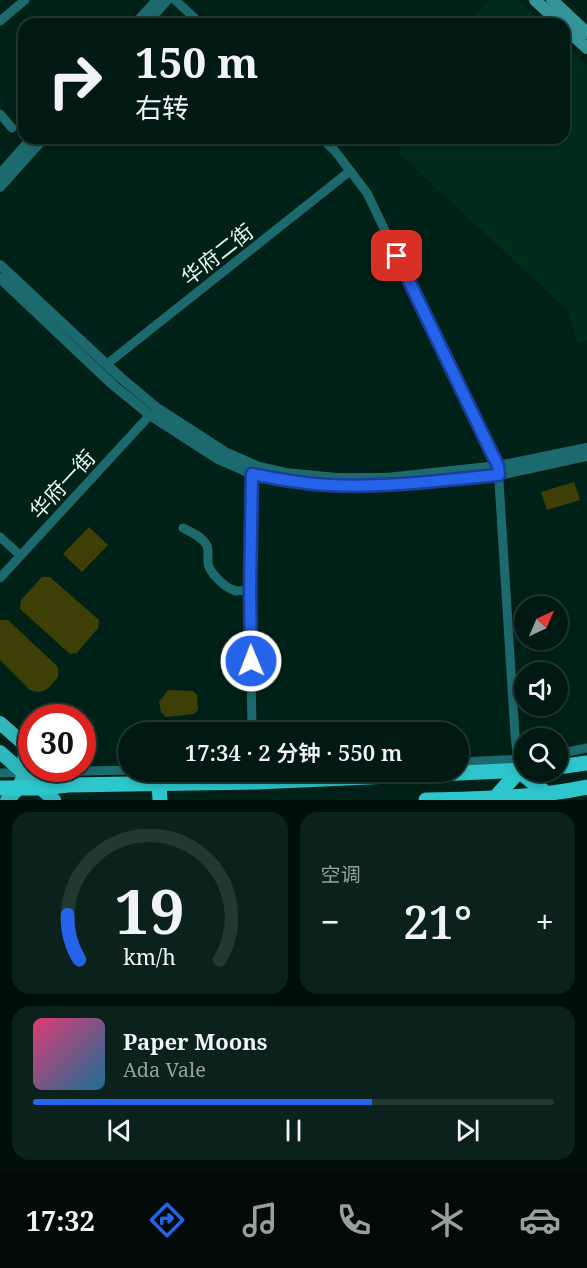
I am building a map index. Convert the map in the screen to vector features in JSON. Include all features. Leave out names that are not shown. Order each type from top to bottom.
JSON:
[{"type":"highway","points":[[568,766],[587,763]]},
{"type":"highway","points":[[0,788],[256,782],[514,766]]},
{"type":"highway","points":[[495,798],[514,775]]},
{"type":"highway","points":[[537,782],[547,794]]},
{"type":"highway","points":[[159,784],[160,800]]},
{"type":"highway","points":[[426,800],[547,794],[587,787]]},
{"type":"main road","points":[[535,0],[554,18]]},
{"type":"main road","points":[[552,0],[587,33]]},
{"type":"main road","points":[[570,32],[587,48]]},
{"type":"main road","points":[[0,723],[18,739]]},
{"type":"main road","points":[[0,752],[18,768]]},
{"type":"main road","points":[[7,800],[19,788],[21,782]]},
{"type":"main road","points":[[34,782],[54,800]]},
{"type":"main road","points":[[65,782],[68,785]]},
{"type":"street","points":[[0,21],[25,0]]},
{"type":"street","points":[[140,18],[157,0]]},
{"type":"street","points":[[151,18],[167,0]]},
{"type":"street","points":[[176,0],[195,18]]},
{"type":"street","points":[[0,114],[12,128]]},
{"type":"street","points":[[0,174],[27,144]]},
{"type":"street","points":[[0,187],[39,144]]},
{"type":"street","points":[[327,144],[367,193],[499,470],[519,728]]},
{"type":"street","name":"华府二街","points":[[107,364],[350,171]]},
{"type":"street","points":[[0,265],[157,408],[225,452],[260,467],[286,473],[336,478],[387,478],[499,470],[587,448]]},
{"type":"street","points":[[0,278],[112,384],[150,415],[218,459],[252,474],[279,480],[328,485],[379,485],[587,456]]},
{"type":"street","name":"华府一街","points":[[0,578],[150,415]]},
{"type":"street","points":[[252,474],[250,589],[252,722]]},
{"type":"street","points":[[183,528],[198,536],[206,544],[209,554],[207,563],[214,575],[229,589],[237,591],[250,589]]},
{"type":"street","points":[[0,537],[20,555]]},
{"type":"street","points":[[568,752],[587,748]]},
{"type":"street","points":[[469,762],[514,765]]},
{"type":"street","points":[[96,770],[118,770]]},
{"type":"street","points":[[0,772],[18,773]]},
{"type":"shaded area","points":[[489,0],[518,0],[538,18],[472,18]]},
{"type":"shaded area","points":[[570,49],[587,65],[587,340],[578,343],[568,311],[400,154],[400,144],[570,144]]},
{"type":"shaded area","points":[[574,482],[580,500],[547,510],[541,492]]},
{"type":"shaded area","points":[[89,527],[108,545],[82,572],[63,554]]},
{"type":"shaded area","points":[[42,577],[50,577],[99,620],[98,628],[77,653],[70,654],[20,609],[21,600]]},
{"type":"shaded area","points":[[0,620],[8,620],[58,667],[58,677],[46,690],[35,692],[30,690],[0,660]]},
{"type":"shaded area","points":[[168,690],[193,691],[197,695],[198,710],[194,714],[166,717],[161,712],[159,702]]},
{"type":"route","points":[[251,661],[252,474],[279,480],[328,485],[379,485],[499,475],[498,466],[397,256]]}]
